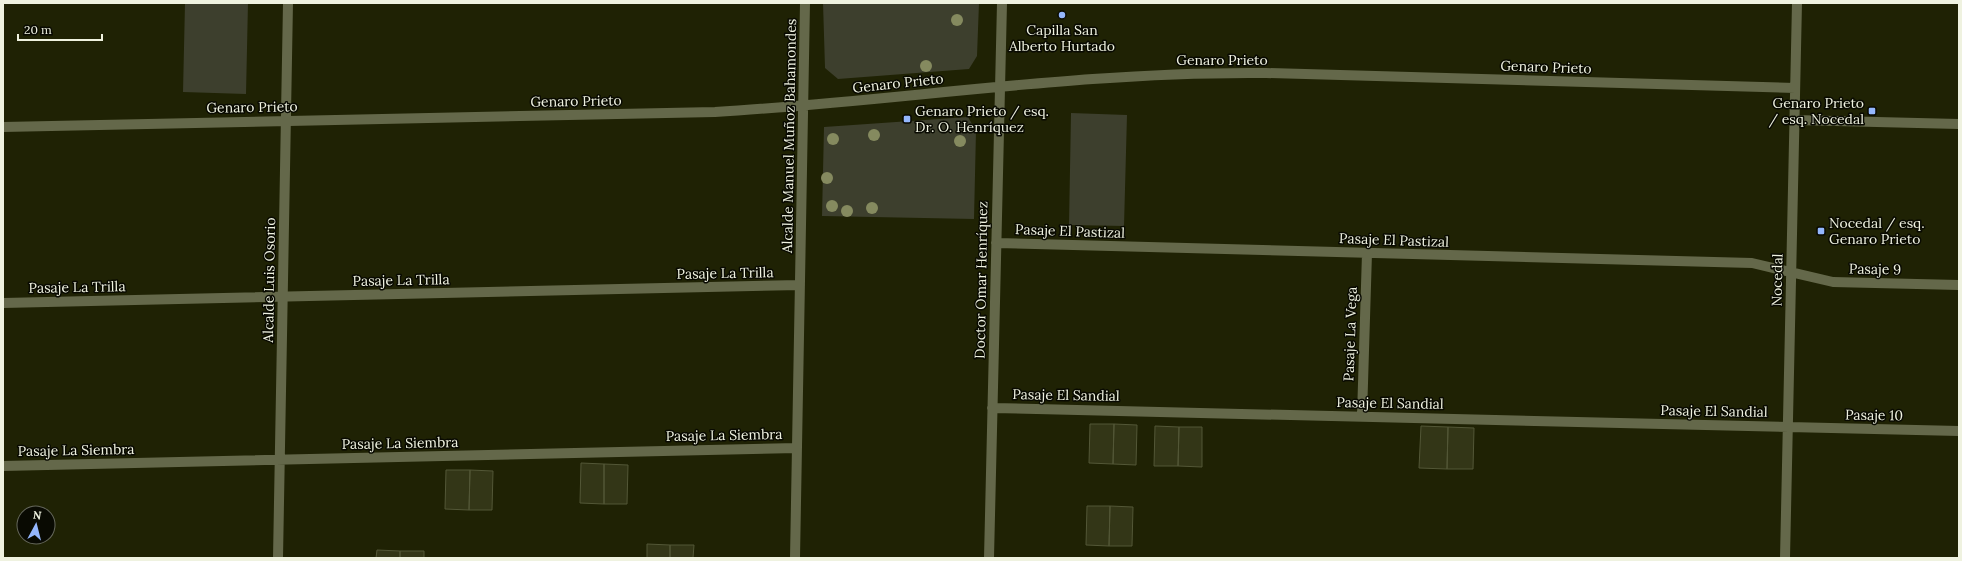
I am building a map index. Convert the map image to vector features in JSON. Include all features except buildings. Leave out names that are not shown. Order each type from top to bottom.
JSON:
[{"type":"street","name":"Alcalde Luis Osorio","points":[[278,558],[288,3]]},
{"type":"street","name":"Alcalde Manuel Muñoz Bahamondes","points":[[795,558],[805,3]]},
{"type":"street","name":"Doctor Omar Henríquez","points":[[989,558],[1002,3]]},
{"type":"street","name":"Nocedal","points":[[1784,558],[1797,3]]},
{"type":"street","name":"Genaro Prieto","points":[[3,127],[715,112],[803,106],[1109,77],[1223,73],[1795,88]]},
{"type":"street","points":[[1794,120],[1959,124]]},
{"type":"street","name":"Pasaje El Pastizal","points":[[996,242],[1752,264],[1791,272]]},
{"type":"street","name":"Pasaje La Vega","points":[[1362,416],[1367,253]]},
{"type":"street","name":"Pasaje 9","points":[[1791,272],[1832,282],[1959,285]]},
{"type":"street","name":"Pasaje La Trilla","points":[[3,303],[800,285]]},
{"type":"street","name":"Pasaje El Sandial","points":[[992,408],[1788,427]]},
{"type":"street","name":"Pasaje 10","points":[[1788,427],[1959,431]]},
{"type":"street","name":"Pasaje La Siembra","points":[[3,466],[797,448]]},
{"type":"green space","points":[[185,3],[248,3],[246,94],[183,92]]},
{"type":"green space","points":[[823,3],[979,3],[977,56],[969,69],[838,79],[825,68]]},
{"type":"green space","points":[[1071,113],[1127,115],[1124,226],[1069,225]]},
{"type":"green space","points":[[968,117],[976,131],[974,219],[822,216],[824,127]]},
{"type":"place","name":"Capilla San Alberto Hurtado","points":[[1062,15]]},
{"type":"place","name":"Genaro Prieto / esq. Nocedal","points":[[1872,111]]},
{"type":"place","name":"Genaro Prieto / esq. Dr. O. Henríquez","points":[[907,119]]},
{"type":"place","name":"Nocedal / esq. Genaro Prieto","points":[[1821,231]]}]
